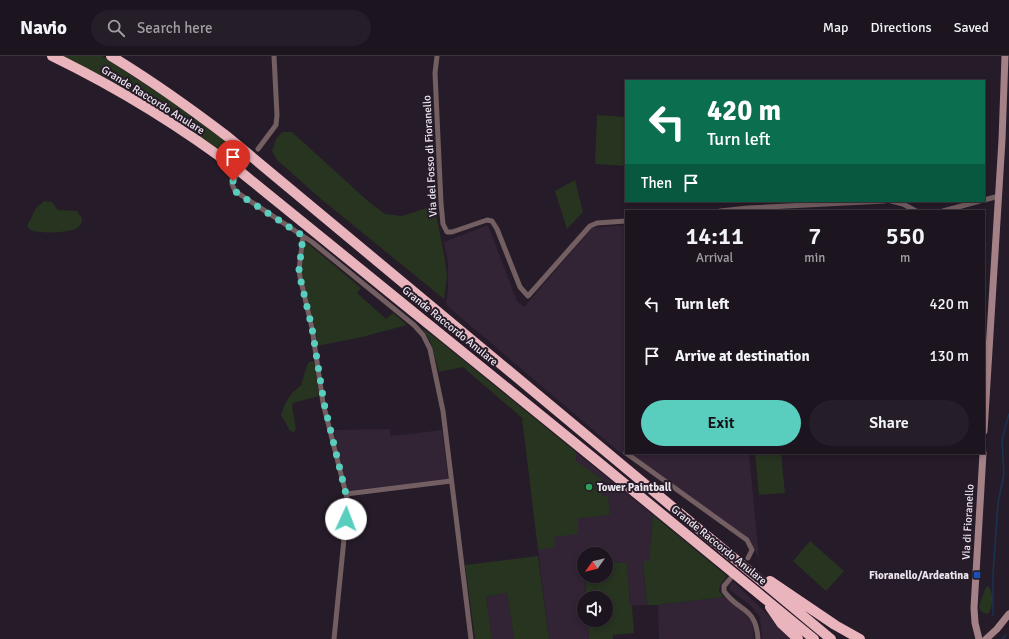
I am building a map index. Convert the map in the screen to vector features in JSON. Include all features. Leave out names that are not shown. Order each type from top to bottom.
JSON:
[{"type":"highway","name":"Grande Raccordo Anulare","points":[[52,56],[116,89],[143,105],[192,137],[242,173],[814,639]]},
{"type":"highway","name":"Grande Raccordo Anulare","points":[[111,56],[145,76],[186,104],[228,137],[709,539],[831,639]]},
{"type":"highway","points":[[709,539],[736,554],[792,597],[835,625],[860,639]]},
{"type":"highway","points":[[764,598],[781,623],[798,639]]},
{"type":"street","points":[[258,149],[276,125],[278,116],[274,56]]},
{"type":"street","name":"Via del Fosso di Fioranello","points":[[437,56],[435,73],[440,188],[443,224],[447,232],[452,232],[487,220],[492,221],[497,229],[520,287],[528,296],[590,226],[597,222],[625,221]]},
{"type":"street","points":[[985,415],[999,196],[1005,56]]},
{"type":"street","points":[[244,167],[250,158]]},
{"type":"street","points":[[236,176],[232,186],[237,193],[303,236],[402,314],[423,335],[430,349],[443,410],[471,639]]},
{"type":"street","points":[[985,200],[999,196]]},
{"type":"street","points":[[730,210],[865,202]]},
{"type":"street","points":[[895,202],[903,204],[914,210]]},
{"type":"street","points":[[947,210],[976,202]]},
{"type":"street","points":[[303,236],[299,270],[300,277],[312,328],[324,403],[346,494],[346,519],[334,639]]},
{"type":"street","points":[[628,454],[747,540],[752,550],[748,558]]},
{"type":"street","name":"Via di Fioranello","points":[[980,639],[975,623],[974,608],[983,454]]},
{"type":"street","points":[[346,494],[452,481]]},
{"type":"street","points":[[730,579],[724,586],[724,591],[752,616],[757,626],[758,639]]},
{"type":"street","points":[[986,639],[997,629],[1009,614]]},
{"type":"shaded area","points":[[488,225],[517,301],[524,307],[592,228],[625,225],[625,454],[749,454],[759,558],[750,542],[618,451],[446,305],[448,290],[448,262],[444,242]]},
{"type":"shaded area","points":[[390,429],[391,436],[442,430],[448,479],[347,491],[333,430]]},
{"type":"shaded area","points":[[576,452],[653,515],[649,561],[643,562],[647,605],[630,606],[627,563],[613,562],[613,547],[577,547],[577,583],[585,583],[585,591],[577,591],[577,627],[588,627],[589,639],[549,639],[538,550],[554,547],[554,537],[578,533]]},
{"type":"shaded area","points":[[733,581],[793,639],[762,639],[760,617],[750,605],[730,590],[730,585]]},
{"type":"shaded area","points":[[507,593],[514,639],[492,639],[486,597]]},
{"type":"shaded area","points":[[724,597],[743,612],[753,623],[754,639],[659,639],[658,605]]},
{"type":"green space","points":[[63,56],[102,56],[194,116],[243,155],[237,163],[174,119],[108,80]]},
{"type":"green space","points":[[597,115],[625,117],[625,166],[595,164]]},
{"type":"green space","points":[[282,132],[292,132],[369,202],[385,214],[402,216],[430,207],[435,208],[447,276],[444,299],[321,199],[277,160],[272,151],[276,139]]},
{"type":"green space","points":[[575,180],[583,212],[567,229],[555,191]]},
{"type":"green space","points":[[44,201],[52,202],[58,210],[77,211],[82,218],[80,225],[74,230],[62,232],[40,232],[30,230],[27,226],[36,208]]},
{"type":"green space","points":[[305,241],[361,288],[357,293],[386,319],[393,313],[407,325],[362,337],[317,346],[315,327],[301,276]]},
{"type":"green space","points":[[422,328],[576,452],[576,461],[602,479],[602,496],[608,496],[610,515],[578,518],[578,534],[554,537],[555,547],[538,550],[522,418],[463,367],[439,372],[430,341]]},
{"type":"green space","points":[[310,361],[314,362],[319,396],[293,403],[292,405],[296,429],[294,432],[290,431],[281,415],[291,394],[301,385],[307,365]]},
{"type":"green space","points":[[755,454],[781,454],[785,493],[759,495]]},
{"type":"green space","points":[[653,515],[727,576],[720,586],[719,591],[724,597],[647,605],[643,561],[649,561]]},
{"type":"green space","points":[[810,541],[844,571],[826,591],[793,561]]},
{"type":"green space","points":[[538,556],[549,639],[514,639],[507,593],[486,597],[492,639],[475,639],[465,565]]},
{"type":"green space","points":[[613,562],[627,563],[634,633],[613,635],[613,639],[589,639],[588,627],[613,627],[613,591],[586,591],[585,583],[613,583]]},
{"type":"green space","points":[[988,586],[992,595],[992,603],[989,613],[986,614],[981,611],[979,606],[986,587]]},
{"type":"waterway","points":[[993,615],[993,574],[998,503],[1004,474],[1002,440],[1009,414]]},
{"type":"waterway","points":[[1002,639],[1006,635]]},
{"type":"place","name":"Tower Paintball","points":[[589,487]]},
{"type":"place","name":"Fioranello/Ardeatina","points":[[977,575]]},
{"type":"route","points":[[233,181],[233,189],[237,193],[303,236],[299,270],[300,277],[312,328],[321,389],[346,494],[346,519]]}]
